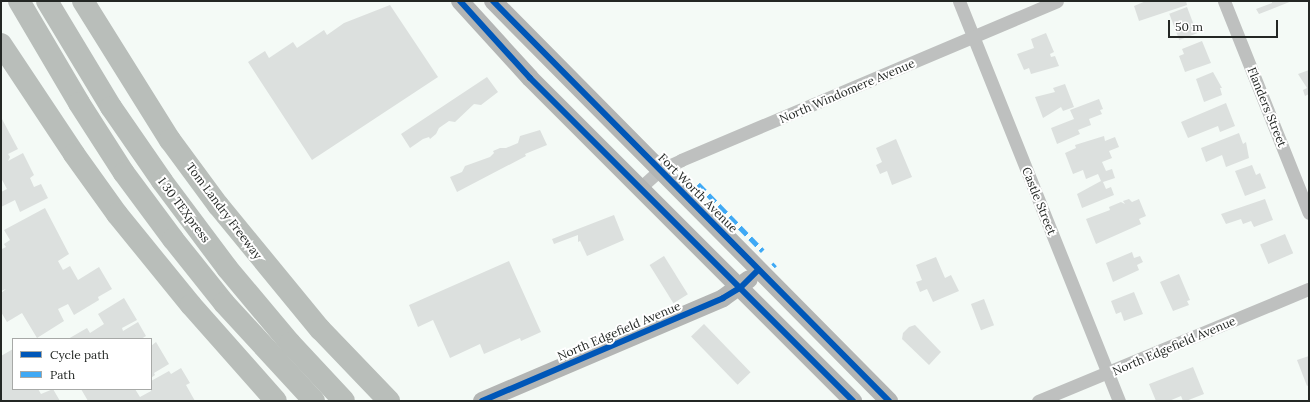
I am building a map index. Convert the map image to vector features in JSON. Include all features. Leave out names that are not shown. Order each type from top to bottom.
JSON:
[{"type":"highway","points":[[19,1],[79,103],[124,172],[173,240],[224,303],[314,401]]},
{"type":"highway","name":"I 30 TEXpress","points":[[47,1],[111,107],[162,181],[237,280],[344,401]]},
{"type":"highway","name":"Tom Landry Freeway","points":[[83,1],[170,140],[218,206],[320,329],[389,401]]},
{"type":"highway","points":[[1,44],[74,154],[118,214],[191,305],[276,401]]},
{"type":"main road","points":[[460,1],[530,78],[641,187],[853,401]]},
{"type":"main road","name":"Fort Worth Avenue","points":[[492,1],[889,401]]},
{"type":"main road","points":[[530,78],[548,59]]},
{"type":"main road","name":"North Edgefield Avenue","points":[[482,401],[504,397],[723,298],[740,287],[758,270]]},
{"type":"street","name":"Castle Street","points":[[959,1],[1119,401]]},
{"type":"street","name":"North Windomere Avenue","points":[[641,187],[660,170],[1057,1]]},
{"type":"street","name":"Flanders Street","points":[[1224,1],[1309,213]]},
{"type":"street","name":"North Edgefield Avenue","points":[[1038,401],[1108,374],[1309,290]]},
{"type":"building","points":[[1146,1],[1186,1],[1187,5],[1139,21],[1134,6]]},
{"type":"building","points":[[1272,1],[1292,1],[1259,14],[1256,9],[1272,3]]},
{"type":"building","points":[[390,5],[438,77],[312,160],[248,62],[265,51],[269,58],[293,42],[297,48],[324,30],[327,35],[344,23]]},
{"type":"building","points":[[1187,7],[1197,33],[1179,40],[1169,14]]},
{"type":"building","points":[[1046,33],[1054,52],[1050,54],[1051,57],[1055,56],[1059,66],[1031,74],[1029,68],[1024,70],[1017,54],[1034,48],[1031,39]]},
{"type":"building","points":[[1202,41],[1211,63],[1185,72],[1179,56],[1184,54],[1182,49]]},
{"type":"building","points":[[1309,70],[1309,94],[1305,96],[1303,90],[1307,88],[1298,74]]},
{"type":"building","points":[[1213,72],[1222,88],[1220,88],[1222,95],[1204,102],[1196,79]]},
{"type":"building","points":[[487,77],[498,92],[481,105],[474,104],[455,122],[449,121],[439,128],[436,134],[430,139],[429,137],[423,139],[410,148],[401,134]]},
{"type":"building","points":[[1065,84],[1074,107],[1063,111],[1061,107],[1043,118],[1035,97],[1055,92],[1053,88]]},
{"type":"building","points":[[1099,99],[1103,109],[1100,110],[1102,114],[1089,119],[1091,125],[1078,130],[1080,134],[1057,144],[1051,128],[1074,119],[1070,110]]},
{"type":"building","points":[[1226,103],[1235,126],[1220,132],[1218,126],[1188,138],[1181,122]]},
{"type":"building","points":[[2,119],[18,149],[8,154],[10,157],[8,161],[23,153],[34,175],[30,178],[34,187],[41,184],[48,198],[20,212],[15,200],[1,207],[1,192],[7,189],[1,178]]},
{"type":"building","points":[[540,130],[547,145],[525,154],[526,156],[457,192],[450,177],[462,172],[465,166],[490,157],[494,153],[493,151],[518,143],[520,136]]},
{"type":"building","points":[[1239,133],[1243,144],[1246,142],[1249,158],[1226,167],[1222,155],[1206,162],[1201,148]]},
{"type":"building","points":[[1104,136],[1105,141],[1115,137],[1119,147],[1109,151],[1112,158],[1102,162],[1106,171],[1112,169],[1115,178],[1103,182],[1106,189],[1111,187],[1114,195],[1082,208],[1077,194],[1101,181],[1098,174],[1086,179],[1083,170],[1073,174],[1065,153],[1076,148],[1075,145]]},
{"type":"building","points":[[896,139],[912,177],[892,185],[887,171],[880,174],[876,165],[882,162],[876,148]]},
{"type":"building","points":[[1252,165],[1256,175],[1260,173],[1266,188],[1245,196],[1235,171]]},
{"type":"building","points":[[1129,199],[1132,202],[1139,199],[1146,216],[1139,219],[1141,224],[1096,244],[1086,219],[1110,210],[1109,207],[1121,202],[1125,204],[1123,201]]},
{"type":"building","points":[[1265,199],[1273,220],[1254,227],[1251,221],[1243,224],[1241,219],[1226,224],[1221,214]]},
{"type":"building","points":[[45,208],[69,254],[58,261],[63,270],[70,266],[78,280],[99,267],[112,289],[98,297],[99,300],[74,315],[68,304],[58,309],[64,321],[37,338],[22,313],[7,322],[1,312],[1,293],[6,289],[1,291],[1,246],[2,249],[6,247],[4,244],[10,240],[4,230]]},
{"type":"building","points":[[614,215],[624,240],[587,256],[580,241],[578,242],[578,235],[554,244],[552,239]]},
{"type":"building","points":[[1285,234],[1293,253],[1268,264],[1260,245]]},
{"type":"building","points":[[1132,252],[1134,258],[1140,256],[1143,262],[1137,265],[1139,270],[1113,282],[1106,263]]},
{"type":"building","points":[[664,256],[688,294],[673,303],[650,265]]},
{"type":"building","points":[[936,257],[945,278],[951,275],[959,291],[933,302],[927,289],[920,292],[916,282],[922,280],[916,265]]},
{"type":"building","points":[[509,261],[541,332],[521,341],[520,338],[484,354],[480,344],[450,358],[433,320],[418,327],[409,305]]},
{"type":"building","points":[[1179,274],[1190,300],[1187,301],[1189,305],[1173,311],[1160,282]]},
{"type":"building","points":[[1134,292],[1143,314],[1124,321],[1121,312],[1116,314],[1111,301]]},
{"type":"building","points":[[124,298],[137,320],[122,328],[123,331],[138,322],[146,336],[143,338],[70,338],[87,328],[90,333],[104,324],[98,314]]},
{"type":"building","points":[[984,299],[994,325],[981,330],[971,304]]},
{"type":"building","points":[[704,324],[751,372],[738,385],[691,337]]},
{"type":"building","points":[[915,325],[941,352],[929,365],[902,339],[903,333],[909,327]]},
{"type":"building","points":[[156,342],[169,364],[154,373],[155,375],[152,377],[152,345]]},
{"type":"building","points":[[12,350],[12,390],[39,390],[41,394],[54,390],[60,401],[1,401],[1,356]]},
{"type":"building","points":[[1309,356],[1309,385],[1307,386],[1297,360]]},
{"type":"building","points":[[1193,367],[1204,394],[1186,401],[1183,401],[1181,396],[1169,401],[1156,401],[1149,384]]},
{"type":"building","points":[[181,368],[190,383],[186,385],[195,401],[88,401],[82,390],[136,390],[140,397],[152,390],[152,380],[169,371],[171,374]]},
{"type":"marked path","points":[[698,184],[763,251]]},
{"type":"cycle path","points":[[460,1],[530,78],[853,401]]},
{"type":"cycle path","points":[[493,1],[889,401]]},
{"type":"cycle path","points":[[482,401],[723,298],[741,287],[758,270]]}]
